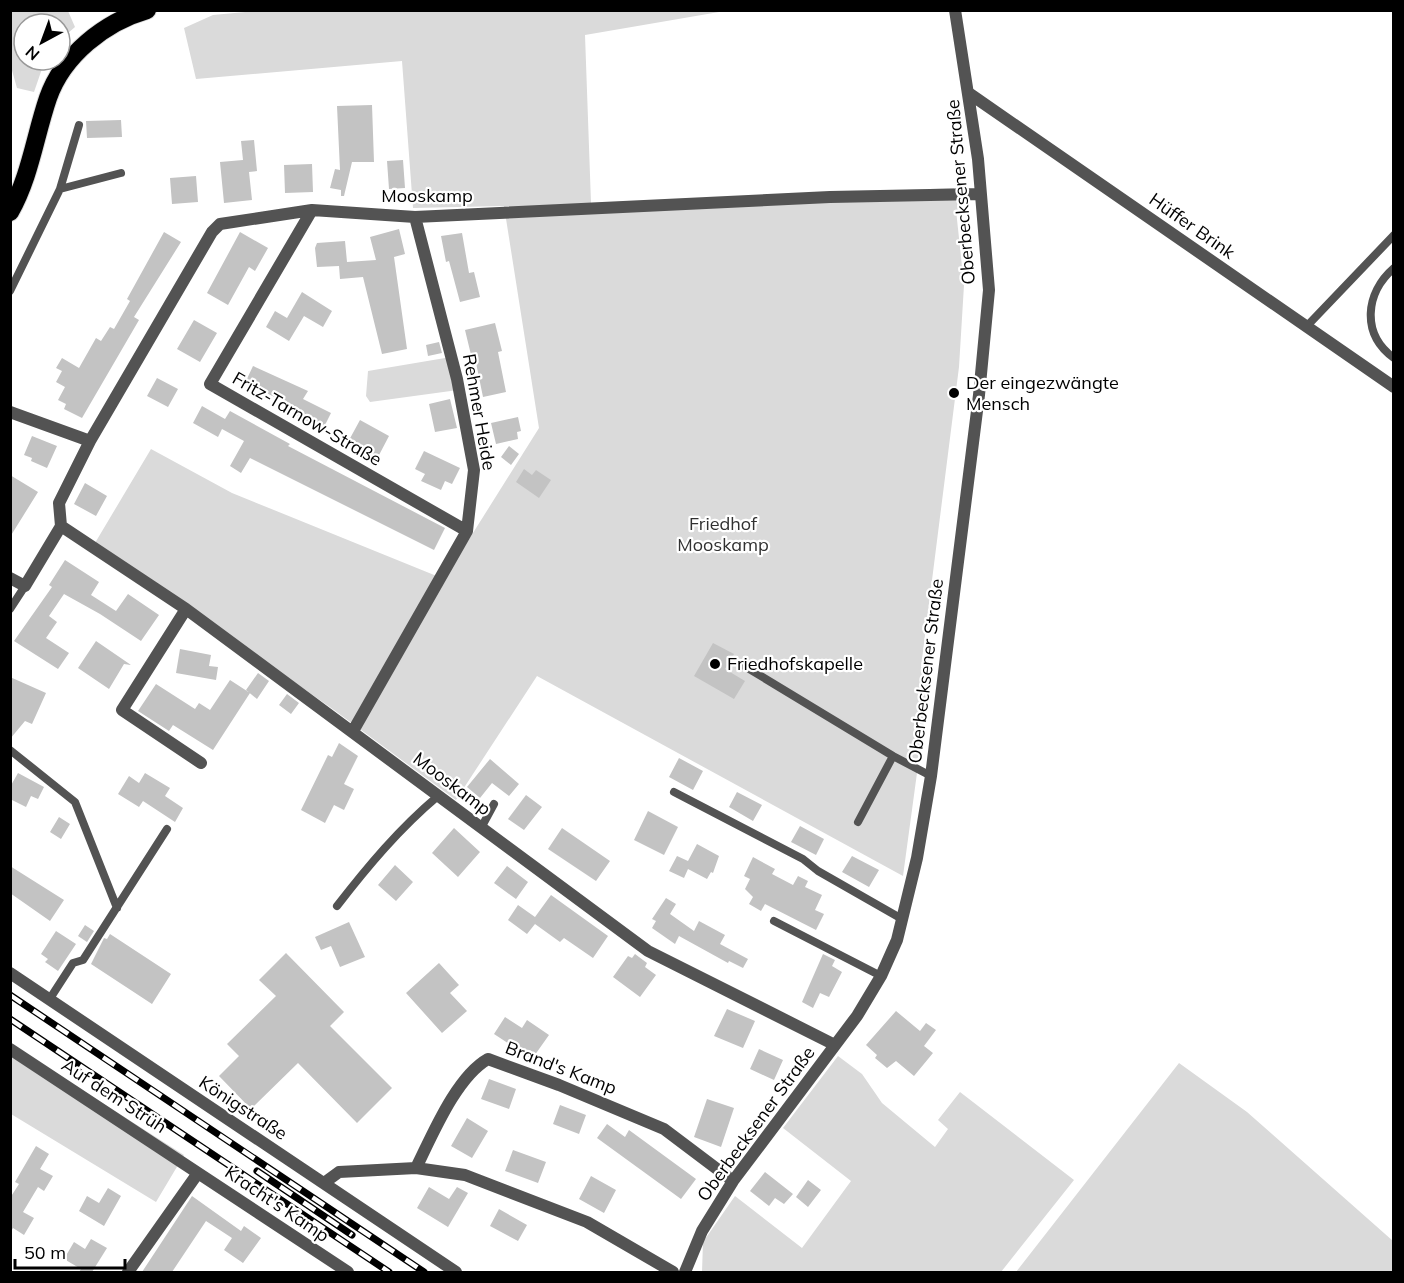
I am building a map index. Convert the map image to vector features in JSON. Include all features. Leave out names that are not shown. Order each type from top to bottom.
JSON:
[{"type":"highway","points":[[10,212],[27,172],[48,96],[65,68],[88,42],[122,18],[147,10]]},
{"type":"street","name":"Oberbecksener Straße","points":[[685,1272],[702,1231],[733,1182],[835,1045],[880,976],[897,940],[917,858],[931,776],[979,395],[988,290],[970,94],[955,10]]},
{"type":"street","name":"Hüffer Brink","points":[[970,94],[1394,387]]},
{"type":"street","name":"Mooskamp","points":[[25,586],[61,526],[59,503],[90,441],[212,232],[220,224],[312,210],[415,217],[818,198],[980,194]]},
{"type":"street","name":"Fritz-Tarnow-Straße","points":[[312,210],[210,384],[467,531]]},
{"type":"street","name":"Rehmer Heide","points":[[353,731],[467,531],[474,470],[457,379],[415,217]]},
{"type":"street","points":[[10,412],[90,441]]},
{"type":"street","name":"Mooskamp","points":[[61,526],[186,609],[648,951],[835,1045]]},
{"type":"street","points":[[10,578],[25,586]]},
{"type":"street","points":[[186,609],[122,710],[201,763]]},
{"type":"street","name":"Königstraße","points":[[10,973],[456,1272]]},
{"type":"street","name":"Auf dem Strüh","points":[[10,1049],[198,1173]]},
{"type":"street","name":"Brand's Kamp","points":[[416,1168],[447,1107],[478,1065],[488,1059],[559,1085],[664,1129],[733,1182]]},
{"type":"street","points":[[324,1183],[339,1172],[416,1168],[465,1175],[587,1222],[673,1272]]},
{"type":"street","name":"Kracht's Kamp","points":[[128,1272],[198,1173],[348,1272]]},
{"type":"lane","points":[[10,291],[60,189],[79,125]]},
{"type":"lane","points":[[60,189],[121,173]]},
{"type":"lane","points":[[1306,327],[1394,235]]},
{"type":"lane","points":[[1394,267],[1379,284],[1369,310],[1370,324],[1377,340],[1384,351],[1394,358]]},
{"type":"lane","name":"Mooskamp","points":[[10,609],[25,586]]},
{"type":"lane","points":[[741,664],[893,756],[931,776]]},
{"type":"lane","points":[[10,750],[75,802],[117,908]]},
{"type":"lane","points":[[858,822],[893,756]]},
{"type":"lane","points":[[674,792],[803,859],[818,871],[902,919]]},
{"type":"lane","points":[[337,906],[373,860],[413,817],[438,796]]},
{"type":"lane","points":[[481,828],[494,804]]},
{"type":"lane","points":[[49,1000],[74,963],[83,960],[167,829]]},
{"type":"lane","points":[[774,921],[880,976]]},
{"type":"green space","points":[[11,10],[68,11],[12,12],[12,70]]},
{"type":"green space","name":"Friedhof Mooskamp","points":[[266,10],[725,11],[585,35],[591,203],[954,188],[956,201],[966,209],[956,210],[964,285],[959,367],[921,667],[931,670],[903,876],[537,676],[456,800],[334,710],[95,543],[151,449],[232,493],[444,579],[539,428],[504,206],[413,208],[402,61],[196,79],[184,28],[213,15]]},
{"type":"green space","points":[[12,72],[41,72],[34,92],[17,88]]},
{"type":"green space","points":[[451,357],[458,390],[370,402],[366,396],[368,371]]},
{"type":"green space","points":[[10,1044],[184,1155],[156,1202],[11,1114]]},
{"type":"green space","points":[[838,1056],[862,1074],[882,1103],[935,1147],[948,1129],[938,1120],[960,1092],[1074,1180],[1001,1272],[702,1272],[703,1242],[735,1196],[802,1248],[851,1181],[783,1128]]},
{"type":"green space","points":[[1179,1063],[1247,1112],[1393,1241],[1393,1272],[1016,1272]]},
{"type":"building","points":[[372,105],[374,162],[352,162],[344,196],[341,196],[341,190],[330,188],[335,169],[340,170],[337,106]]},
{"type":"building","points":[[121,120],[122,137],[87,138],[86,121]]},
{"type":"building","points":[[254,140],[257,171],[249,172],[252,200],[224,203],[220,162],[243,160],[241,141]]},
{"type":"building","points":[[403,160],[405,188],[389,189],[387,161]]},
{"type":"building","points":[[312,164],[313,192],[285,193],[284,165]]},
{"type":"building","points":[[196,176],[198,202],[172,204],[170,178]]},
{"type":"building","points":[[399,229],[405,254],[394,257],[407,349],[382,354],[363,277],[340,279],[339,266],[317,267],[315,248],[317,243],[345,241],[347,262],[376,260],[370,237]]},
{"type":"building","points":[[164,232],[181,242],[134,317],[139,320],[82,418],[64,409],[66,404],[58,400],[65,387],[56,382],[62,371],[56,368],[62,358],[79,368],[96,338],[101,341],[110,327],[114,329],[130,301],[127,299]]},
{"type":"building","points":[[240,232],[268,248],[255,271],[249,267],[228,305],[207,293]]},
{"type":"building","points":[[462,233],[469,273],[474,272],[480,297],[460,302],[449,261],[446,262],[441,236]]},
{"type":"building","points":[[302,292],[332,311],[323,327],[304,316],[289,341],[266,327],[275,311],[287,318]]},
{"type":"building","points":[[194,320],[217,333],[200,362],[177,349]]},
{"type":"building","points":[[495,323],[502,351],[498,352],[506,392],[483,397],[475,358],[472,359],[465,330]]},
{"type":"building","points":[[439,342],[442,353],[428,356],[426,345]]},
{"type":"building","points":[[253,366],[308,391],[303,399],[331,413],[323,429],[295,415],[298,408],[245,383]]},
{"type":"building","points":[[157,378],[178,389],[168,407],[147,396]]},
{"type":"building","points":[[450,399],[457,428],[435,432],[429,404]]},
{"type":"building","points":[[202,406],[225,419],[230,411],[290,444],[288,446],[445,528],[434,550],[250,458],[241,473],[230,466],[244,441],[222,429],[218,437],[193,423]]},
{"type":"building","points":[[518,417],[521,431],[517,432],[518,439],[496,444],[491,423]]},
{"type":"building","points":[[360,420],[389,436],[378,457],[348,442]]},
{"type":"building","points":[[32,436],[57,446],[47,468],[24,455]]},
{"type":"building","points":[[509,446],[519,454],[511,465],[501,457]]},
{"type":"building","points":[[424,451],[460,468],[452,484],[445,481],[441,490],[421,481],[425,474],[415,469]]},
{"type":"building","points":[[524,469],[532,475],[536,470],[551,480],[539,498],[516,482]]},
{"type":"building","points":[[10,475],[38,492],[10,537]]},
{"type":"building","points":[[85,483],[107,496],[96,516],[74,504]]},
{"type":"building","points":[[65,560],[99,582],[91,595],[116,611],[128,594],[159,615],[141,641],[64,594],[49,616],[57,622],[46,638],[69,653],[58,669],[14,641],[52,587],[49,585]]},
{"type":"building","points":[[96,641],[131,665],[124,664],[109,689],[78,668]]},
{"type":"building","name":"Friedhofskapelle","points":[[713,643],[734,654],[725,669],[745,681],[734,699],[694,676]]},
{"type":"building","points":[[180,649],[211,655],[209,666],[218,667],[216,680],[176,673]]},
{"type":"building","points":[[258,673],[269,681],[257,699],[246,690]]},
{"type":"building","points":[[10,677],[46,693],[32,724],[25,721],[10,739]]},
{"type":"building","points":[[230,680],[250,693],[213,750],[173,725],[169,731],[138,711],[156,684],[195,709],[199,703],[210,710]]},
{"type":"building","points":[[287,694],[299,703],[291,714],[279,705]]},
{"type":"building","points":[[339,743],[358,756],[344,784],[354,789],[344,810],[334,805],[325,823],[301,810],[328,755],[332,757]]},
{"type":"building","points":[[679,758],[703,771],[693,790],[669,777]]},
{"type":"building","points":[[490,759],[519,784],[509,796],[492,783],[480,798],[467,787]]},
{"type":"building","points":[[18,773],[44,787],[38,799],[31,796],[26,807],[10,799],[10,787]]},
{"type":"building","points":[[145,773],[170,788],[165,796],[183,808],[175,822],[143,801],[139,807],[118,794],[129,776],[139,783]]},
{"type":"building","points":[[737,792],[762,805],[753,821],[729,807]]},
{"type":"building","points":[[526,795],[542,807],[524,830],[508,819]]},
{"type":"building","points":[[648,811],[678,827],[664,855],[634,840]]},
{"type":"building","points":[[59,817],[70,824],[61,839],[50,832]]},
{"type":"building","points":[[800,826],[824,839],[816,855],[791,842]]},
{"type":"building","points":[[454,828],[480,852],[458,877],[432,853]]},
{"type":"building","points":[[562,828],[610,861],[596,881],[548,849]]},
{"type":"building","points":[[697,844],[719,856],[713,873],[711,872],[707,879],[688,869],[684,878],[669,871],[677,856],[688,861]]},
{"type":"building","points":[[852,856],[879,870],[869,887],[842,872]]},
{"type":"building","points":[[753,857],[775,869],[772,874],[793,885],[798,876],[808,881],[805,887],[822,895],[815,910],[824,914],[816,930],[765,904],[761,911],[749,904],[753,897],[745,889],[750,879],[744,876]]},
{"type":"building","points":[[395,865],[413,882],[396,901],[378,885]]},
{"type":"building","points":[[10,866],[64,900],[50,921],[10,893]]},
{"type":"building","points":[[507,866],[528,882],[516,899],[494,883]]},
{"type":"building","points":[[551,895],[608,936],[593,958],[564,938],[560,942],[535,924],[527,934],[508,920],[518,905],[535,917]]},
{"type":"building","points":[[666,898],[676,904],[670,914],[694,931],[699,921],[725,935],[720,944],[748,959],[743,968],[729,961],[728,963],[679,936],[675,944],[652,928],[656,921],[652,919]]},
{"type":"building","points":[[349,922],[365,957],[340,967],[331,946],[321,950],[315,937]]},
{"type":"building","points":[[85,925],[94,931],[87,942],[78,936]]},
{"type":"building","points":[[56,931],[76,944],[58,971],[45,962],[48,959],[41,954]]},
{"type":"building","points":[[110,934],[171,974],[152,1004],[91,964],[104,938],[107,939]]},
{"type":"building","points":[[286,953],[344,1012],[330,1026],[392,1088],[357,1123],[298,1063],[251,1109],[219,1076],[239,1056],[227,1044],[276,996],[259,980]]},
{"type":"building","points":[[635,954],[647,963],[645,967],[656,975],[640,997],[613,977],[628,956],[632,958]]},
{"type":"building","points":[[823,954],[835,960],[832,966],[842,972],[829,997],[820,993],[813,1008],[802,1002]]},
{"type":"building","points":[[439,963],[459,985],[450,993],[467,1011],[442,1033],[406,993]]},
{"type":"building","points":[[727,1009],[755,1021],[743,1048],[714,1036]]},
{"type":"building","points":[[896,1011],[920,1031],[926,1023],[936,1030],[924,1046],[933,1053],[914,1076],[896,1061],[887,1068],[875,1058],[877,1055],[866,1045]]},
{"type":"building","points":[[505,1017],[522,1028],[527,1020],[549,1035],[532,1059],[494,1034]]},
{"type":"building","points":[[759,1049],[783,1060],[774,1080],[750,1069]]},
{"type":"building","points":[[489,1079],[516,1089],[509,1109],[481,1099]]},
{"type":"building","points":[[707,1099],[734,1108],[721,1147],[694,1137]]},
{"type":"building","points":[[560,1105],[586,1115],[579,1134],[553,1124]]},
{"type":"building","points":[[467,1118],[488,1131],[472,1158],[451,1146]]},
{"type":"building","points":[[607,1124],[625,1137],[629,1130],[696,1179],[681,1199],[597,1138]]},
{"type":"building","points":[[36,1146],[49,1154],[40,1169],[53,1176],[44,1191],[38,1187],[23,1212],[34,1218],[24,1235],[13,1228],[10,1233],[10,1198],[19,1184],[15,1182]]},
{"type":"building","points":[[513,1150],[546,1162],[538,1183],[505,1171]]},
{"type":"building","points":[[765,1172],[793,1194],[784,1204],[775,1198],[769,1206],[750,1191]]},
{"type":"building","points":[[591,1176],[616,1190],[604,1213],[579,1199]]},
{"type":"building","points":[[808,1180],[821,1190],[808,1207],[796,1197]]},
{"type":"building","points":[[429,1187],[449,1199],[457,1187],[468,1193],[448,1227],[417,1208]]},
{"type":"building","points":[[108,1188],[121,1196],[104,1226],[79,1211],[87,1196],[99,1203]]},
{"type":"building","points":[[192,1196],[241,1231],[244,1226],[261,1238],[243,1263],[224,1250],[232,1238],[206,1221],[172,1272],[142,1272]]},
{"type":"building","points":[[499,1209],[527,1225],[518,1241],[490,1226]]},
{"type":"building","points":[[91,1239],[107,1248],[92,1272],[79,1272],[81,1269],[64,1259],[74,1242],[85,1249]]},
{"type":"railway","points":[[10,995],[424,1272]]},
{"type":"railway","points":[[10,1019],[389,1272]]},
{"type":"railway","points":[[257,1171],[352,1235]]},
{"type":"place","name":"Der eingezwängte Mensch","points":[[954,393]]},
{"type":"place","name":"Friedhofskapelle","points":[[715,664]]}]
